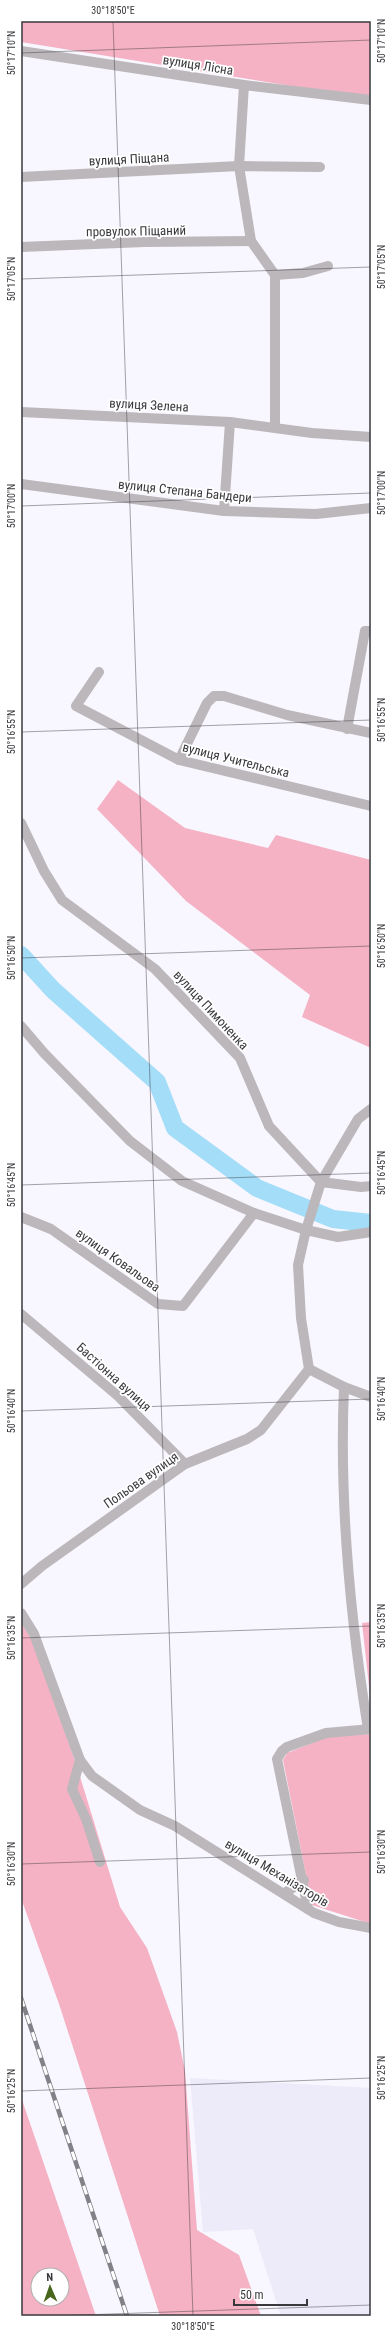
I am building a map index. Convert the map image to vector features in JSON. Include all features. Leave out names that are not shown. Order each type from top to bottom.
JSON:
[{"type":"street","name":"вулиця Лісна","points":[[21,51],[244,85],[371,100]]},
{"type":"street","points":[[244,85],[239,166],[251,241],[275,275],[275,427]]},
{"type":"street","name":"вулиця Піщана","points":[[21,177],[239,166],[320,167]]},
{"type":"street","name":"провулок Піщаний","points":[[21,247],[144,242],[251,241]]},
{"type":"street","points":[[275,275],[303,273],[328,266]]},
{"type":"street","name":"вулиця Зелена","points":[[21,412],[230,422],[312,432],[371,437]]},
{"type":"street","points":[[224,511],[230,422]]},
{"type":"street","name":"вулиця Степана Бандери","points":[[21,484],[224,511],[316,514],[371,508]]},
{"type":"street","points":[[347,729],[365,631],[371,631]]},
{"type":"street","name":"вулиця Учительська","points":[[99,672],[76,706],[179,760],[371,806]]},
{"type":"street","points":[[179,760],[207,703],[214,696],[224,696],[287,715],[347,729],[371,732]]},
{"type":"street","name":"вулиця Пимоненка","points":[[21,823],[44,871],[62,900],[155,969],[240,1058],[268,1126],[321,1182]]},
{"type":"street","points":[[21,1026],[44,1053],[130,1141],[182,1181],[254,1213],[307,1229],[338,1237],[371,1232]]},
{"type":"street","points":[[371,1109],[358,1119],[321,1182],[298,1265],[301,1318],[309,1369],[344,1388],[371,1397]]},
{"type":"street","points":[[321,1182],[361,1188],[371,1186]]},
{"type":"street","name":"вулиця Ковальова","points":[[21,1217],[51,1229],[158,1304],[183,1306],[254,1213]]},
{"type":"street","name":"Бастіонна вулиця","points":[[21,1314],[32,1321],[118,1396],[185,1464]]},
{"type":"street","name":"Польова вулиця","points":[[21,1584],[42,1566],[185,1464],[247,1439],[261,1430],[309,1369]]},
{"type":"street","points":[[308,1909],[304,1880],[279,1771],[279,1757],[287,1748],[326,1733],[370,1729],[356,1645],[345,1532],[341,1444],[344,1388]]},
{"type":"street","points":[[21,1613],[34,1634],[80,1760],[72,1789],[86,1819],[100,1862]]},
{"type":"street","name":"вулиця Механізаторів","points":[[80,1760],[92,1776],[140,1810],[175,1826],[285,1893],[321,1917],[371,1928]]},
{"type":"street","points":[[285,1893],[304,1880]]},
{"type":"shaded area","points":[[21,21],[371,21],[371,99],[21,42]]},
{"type":"shaded area","points":[[118,780],[185,828],[268,848],[276,835],[371,860],[371,1048],[302,1017],[310,995],[186,901],[97,809]]},
{"type":"shaded area","points":[[21,1622],[36,1647],[78,1770],[120,1907],[147,1948],[177,2032],[185,2071],[197,2230],[239,2255],[261,2316],[160,2316],[59,2004],[21,1898]]},
{"type":"shaded area","points":[[371,1622],[371,1704],[362,1623]]},
{"type":"shaded area","points":[[371,1734],[371,1924],[312,1905],[283,1760],[287,1753],[330,1736]]},
{"type":"shaded area","points":[[190,2078],[371,2088],[371,2316],[281,2316],[253,2229],[203,2232]]},
{"type":"shaded area","points":[[21,2097],[96,2316],[21,2316]]},
{"type":"waterway","points":[[21,955],[53,990],[157,1082],[175,1128],[257,1188],[333,1219],[371,1223]]},
{"type":"railway","points":[[21,1998],[127,2316]]}]
